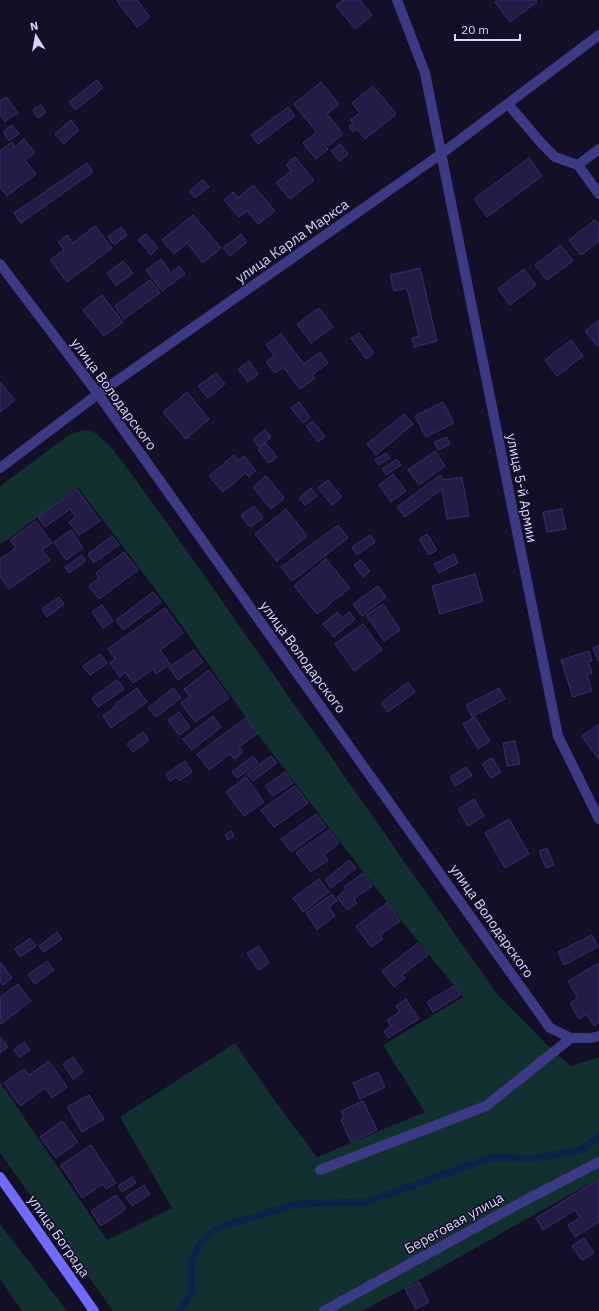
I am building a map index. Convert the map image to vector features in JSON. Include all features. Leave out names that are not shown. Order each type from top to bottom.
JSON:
[{"type":"street","name":"улица 5-й Армии","points":[[397,0],[425,73],[558,736],[599,819]]},
{"type":"street","name":"улица Карла Маркса","points":[[0,468],[98,394],[441,154],[599,36]]},
{"type":"street","points":[[508,104],[555,157],[578,165],[599,194]]},
{"type":"street","points":[[578,165],[599,149]]},
{"type":"street","name":"улица Володарского","points":[[0,264],[98,394],[550,1028],[571,1038],[591,1038],[599,1036]]},
{"type":"street","points":[[320,1170],[486,1106],[571,1038]]},
{"type":"street","name":"Береговая улица","points":[[324,1311],[522,1202],[599,1162]]},
{"type":"street","name":"улица Бограда","points":[[0,1177],[94,1311]]},
{"type":"green space","points":[[89,430],[97,434],[113,449],[173,531],[497,994],[552,1050],[571,1066],[599,1057],[599,1178],[362,1311],[113,1311],[0,1153],[0,1082],[107,1240],[172,1208],[120,1117],[235,1043],[275,1101],[317,1157],[425,1112],[383,1045],[463,997],[379,893],[298,787],[244,715],[156,590],[78,487],[0,545],[0,486],[70,434]]},
{"type":"green space","points":[[0,1224],[67,1311],[22,1311],[0,1279]]},
{"type":"building","points":[[137,0],[150,17],[137,27],[117,1]]},
{"type":"building","points":[[343,0],[360,0],[372,15],[355,29],[336,6]]},
{"type":"building","points":[[498,0],[536,0],[537,2],[510,22],[495,2]]},
{"type":"building","points":[[97,80],[103,88],[75,110],[69,102]]},
{"type":"building","points":[[321,82],[339,104],[327,114],[343,134],[328,146],[294,104]]},
{"type":"building","points":[[373,86],[396,114],[365,139],[357,129],[353,132],[349,126],[353,123],[350,120],[360,113],[352,103]]},
{"type":"building","points":[[6,97],[18,113],[5,121],[0,114],[0,101]]},
{"type":"building","points":[[41,105],[46,112],[38,118],[33,110]]},
{"type":"building","points":[[288,107],[295,116],[258,144],[251,135]]},
{"type":"building","points":[[71,120],[79,130],[64,144],[55,134]]},
{"type":"building","points":[[12,125],[19,134],[9,141],[3,132]]},
{"type":"building","points":[[315,133],[328,149],[316,159],[303,143]]},
{"type":"building","points":[[24,139],[35,153],[25,160],[36,174],[7,196],[0,187],[0,151],[12,142],[15,147]]},
{"type":"building","points":[[340,144],[348,154],[340,161],[331,151]]},
{"type":"building","points":[[295,157],[314,180],[290,199],[276,183],[291,171],[286,165]]},
{"type":"building","points":[[529,158],[542,176],[487,217],[474,199]]},
{"type":"building","points":[[87,163],[93,172],[21,223],[14,213]]},
{"type":"building","points":[[203,180],[209,187],[195,198],[189,191]]},
{"type":"building","points":[[253,185],[275,211],[258,224],[247,211],[239,217],[224,200],[233,192],[238,198]]},
{"type":"building","points":[[193,215],[221,248],[203,263],[187,243],[174,254],[162,240]]},
{"type":"building","points":[[595,220],[599,225],[599,241],[581,255],[569,240]]},
{"type":"building","points":[[95,226],[112,248],[67,282],[50,260],[64,250],[58,242],[67,235],[73,243]]},
{"type":"building","points":[[121,227],[127,235],[114,245],[108,237]]},
{"type":"building","points":[[146,234],[158,248],[151,255],[138,240]]},
{"type":"building","points":[[241,234],[247,242],[230,256],[223,248]]},
{"type":"building","points":[[561,245],[573,261],[547,280],[535,265]]},
{"type":"building","points":[[161,259],[171,273],[179,266],[185,274],[162,291],[146,270]]},
{"type":"building","points":[[123,261],[133,273],[116,286],[107,273]]},
{"type":"building","points":[[420,268],[437,341],[414,347],[412,338],[419,336],[407,288],[394,291],[390,275]]},
{"type":"building","points":[[524,269],[536,285],[510,305],[498,289]]},
{"type":"building","points":[[150,280],[160,293],[124,319],[115,306]]},
{"type":"building","points":[[102,295],[123,322],[104,336],[83,310]]},
{"type":"building","points":[[319,308],[333,327],[311,343],[297,324]]},
{"type":"building","points":[[599,320],[599,345],[597,346],[585,331]]},
{"type":"building","points":[[359,333],[374,353],[366,359],[351,338]]},
{"type":"building","points":[[281,334],[304,364],[320,352],[328,363],[312,375],[315,378],[300,389],[283,367],[275,373],[266,362],[274,355],[266,345]]},
{"type":"building","points":[[571,340],[583,356],[557,376],[545,360]]},
{"type":"building","points":[[249,361],[258,374],[248,382],[238,369]]},
{"type":"building","points":[[216,373],[225,384],[208,398],[198,386]]},
{"type":"building","points":[[0,382],[15,400],[0,412]]},
{"type":"building","points":[[187,392],[209,419],[186,439],[163,412]]},
{"type":"building","points":[[299,402],[310,417],[303,423],[291,408]]},
{"type":"building","points":[[443,402],[454,423],[426,437],[415,416]]},
{"type":"building","points":[[404,414],[413,424],[376,455],[367,444]]},
{"type":"building","points":[[313,421],[325,437],[318,442],[306,426]]},
{"type":"building","points":[[265,430],[271,437],[259,447],[253,439]]},
{"type":"building","points":[[447,437],[450,444],[438,450],[434,442]]},
{"type":"building","points":[[266,443],[277,457],[269,463],[258,450]]},
{"type":"building","points":[[435,451],[445,466],[419,485],[408,470]]},
{"type":"building","points":[[386,453],[390,458],[379,465],[375,460]]},
{"type":"building","points":[[234,455],[238,461],[244,456],[256,471],[249,477],[246,473],[223,492],[209,476]]},
{"type":"building","points":[[397,459],[401,465],[386,475],[382,469]]},
{"type":"building","points":[[393,474],[406,491],[391,502],[379,485]]},
{"type":"building","points":[[440,475],[444,480],[462,477],[469,516],[447,519],[442,489],[405,517],[397,507]]},
{"type":"building","points":[[266,476],[284,498],[271,509],[253,487]]},
{"type":"building","points":[[328,480],[342,497],[332,505],[318,488]]},
{"type":"building","points":[[311,488],[317,496],[305,505],[299,498]]},
{"type":"building","points":[[77,489],[100,521],[79,535],[69,522],[76,517],[70,509],[45,527],[38,517]]},
{"type":"building","points":[[254,506],[263,518],[250,527],[241,515]]},
{"type":"building","points":[[286,509],[307,536],[277,561],[255,534]]},
{"type":"building","points":[[562,509],[566,529],[547,532],[543,512]]},
{"type":"building","points":[[36,521],[52,543],[42,550],[50,560],[9,589],[0,576],[0,559],[16,548],[10,540]]},
{"type":"building","points":[[338,525],[348,538],[292,581],[281,567]]},
{"type":"building","points":[[71,530],[83,548],[66,560],[54,542]]},
{"type":"building","points":[[427,534],[437,550],[429,555],[419,539]]},
{"type":"building","points":[[370,535],[375,542],[357,555],[352,547]]},
{"type":"building","points":[[112,536],[119,545],[94,563],[88,554]]},
{"type":"building","points":[[124,552],[138,570],[99,599],[89,586],[99,578],[96,573]]},
{"type":"building","points":[[454,554],[458,563],[439,573],[434,564]]},
{"type":"building","points":[[82,555],[86,561],[69,573],[65,567]]},
{"type":"building","points":[[326,559],[350,588],[317,614],[294,586]]},
{"type":"building","points":[[361,560],[370,571],[363,577],[354,565]]},
{"type":"building","points":[[475,574],[483,601],[440,614],[432,586]]},
{"type":"building","points":[[378,586],[386,597],[362,616],[353,604]]},
{"type":"building","points":[[153,592],[161,602],[123,630],[116,620]]},
{"type":"building","points":[[59,597],[64,604],[47,617],[42,609]]},
{"type":"building","points":[[383,604],[400,630],[384,641],[366,615]]},
{"type":"building","points":[[102,605],[113,621],[103,628],[92,612]]},
{"type":"building","points":[[165,608],[183,633],[160,650],[170,664],[156,674],[153,669],[133,683],[125,672],[120,677],[110,663],[115,659],[108,649]]},
{"type":"building","points":[[337,612],[342,618],[349,612],[355,619],[334,637],[323,624]]},
{"type":"building","points":[[363,624],[382,650],[354,671],[335,644]]},
{"type":"building","points":[[599,645],[599,660],[598,661],[593,648]]},
{"type":"building","points":[[194,650],[203,662],[178,680],[169,667]]},
{"type":"building","points":[[589,651],[592,661],[588,662],[592,673],[587,675],[592,691],[573,697],[561,660]]},
{"type":"building","points":[[100,654],[107,663],[90,675],[83,666]]},
{"type":"building","points":[[209,670],[229,698],[195,722],[181,703],[190,697],[184,689]]},
{"type":"building","points":[[117,680],[124,689],[98,707],[92,698]]},
{"type":"building","points":[[408,682],[415,692],[388,712],[381,703]]},
{"type":"building","points":[[137,688],[147,702],[111,728],[103,716],[116,706],[115,704]]},
{"type":"building","points":[[173,688],[181,698],[156,717],[148,708]]},
{"type":"building","points":[[499,688],[505,699],[472,717],[466,705]]},
{"type":"building","points":[[179,712],[190,727],[179,735],[168,720]]},
{"type":"building","points":[[213,716],[221,727],[192,750],[183,739]]},
{"type":"building","points":[[475,717],[490,741],[478,749],[463,724]]},
{"type":"building","points":[[246,718],[258,733],[239,747],[243,752],[234,759],[230,754],[209,770],[197,754]]},
{"type":"building","points":[[599,724],[599,760],[582,736]]},
{"type":"building","points":[[143,732],[149,740],[133,752],[127,744]]},
{"type":"building","points":[[515,741],[520,764],[507,766],[503,743]]},
{"type":"building","points":[[253,756],[258,763],[237,778],[232,772]]},
{"type":"building","points":[[271,756],[277,763],[253,781],[247,774]]},
{"type":"building","points":[[492,758],[501,772],[491,778],[482,764]]},
{"type":"building","points":[[185,761],[192,772],[179,781],[176,777],[170,781],[166,774]]},
{"type":"building","points":[[466,767],[472,775],[455,786],[450,777]]},
{"type":"building","points":[[285,772],[293,783],[273,796],[265,786]]},
{"type":"building","points":[[246,777],[264,802],[244,816],[226,792]]},
{"type":"building","points":[[295,786],[308,803],[274,827],[261,810]]},
{"type":"building","points":[[474,799],[484,816],[468,826],[458,809]]},
{"type":"building","points":[[316,814],[326,827],[291,852],[281,839]]},
{"type":"building","points":[[509,819],[529,854],[505,868],[485,833]]},
{"type":"building","points":[[329,830],[339,843],[324,855],[328,860],[311,872],[296,853]]},
{"type":"building","points":[[231,831],[234,836],[228,840],[225,835]]},
{"type":"building","points":[[547,848],[554,865],[546,868],[539,851]]},
{"type":"building","points":[[349,860],[356,868],[331,888],[325,880]]},
{"type":"building","points":[[363,873],[372,886],[354,899],[357,903],[347,910],[337,897],[346,890],[344,887]]},
{"type":"building","points":[[319,879],[329,892],[303,912],[293,898]]},
{"type":"building","points":[[332,894],[337,901],[329,907],[335,916],[317,929],[306,913]]},
{"type":"building","points":[[387,903],[400,921],[380,935],[383,939],[371,947],[356,926]]},
{"type":"building","points":[[57,932],[62,939],[44,952],[39,946]]},
{"type":"building","points":[[592,935],[598,947],[564,965],[558,952]]},
{"type":"building","points":[[30,938],[36,946],[20,957],[15,949]]},
{"type":"building","points":[[418,943],[428,955],[402,975],[405,978],[394,987],[382,971]]},
{"type":"building","points":[[259,946],[269,963],[258,970],[247,953]]},
{"type":"building","points":[[47,961],[54,970],[35,984],[28,975]]},
{"type":"building","points":[[0,962],[12,978],[3,985],[0,982]]},
{"type":"building","points":[[599,963],[599,1023],[594,1026],[587,1014],[579,1019],[570,1003],[578,998],[568,981]]},
{"type":"building","points":[[18,984],[31,1001],[1,1024],[0,997]]},
{"type":"building","points":[[454,986],[460,995],[433,1012],[427,1002]]},
{"type":"building","points":[[406,999],[419,1019],[388,1038],[384,1031],[391,1026],[387,1020],[400,1012],[396,1006]]},
{"type":"building","points":[[1,1037],[8,1047],[0,1053],[0,1038]]},
{"type":"building","points":[[24,1042],[30,1050],[19,1057],[14,1050]]},
{"type":"building","points":[[73,1057],[83,1072],[73,1079],[63,1064]]},
{"type":"building","points":[[49,1061],[67,1087],[52,1098],[45,1088],[20,1106],[4,1083],[24,1069],[29,1075]]},
{"type":"building","points":[[378,1072],[385,1087],[360,1099],[353,1083]]},
{"type":"building","points":[[89,1095],[104,1119],[82,1132],[67,1107]]},
{"type":"building","points":[[363,1101],[377,1130],[351,1142],[341,1120],[344,1118],[341,1111]]},
{"type":"building","points":[[62,1121],[78,1142],[56,1158],[40,1137]]},
{"type":"building","points":[[91,1145],[116,1183],[106,1189],[103,1184],[82,1198],[61,1165]]},
{"type":"building","points":[[132,1177],[136,1183],[122,1192],[118,1186]]},
{"type":"building","points":[[599,1179],[599,1222],[575,1237],[568,1225],[580,1218],[575,1210],[543,1230],[536,1218]]},
{"type":"building","points":[[144,1185],[150,1194],[132,1206],[126,1197]]},
{"type":"building","points":[[116,1195],[126,1209],[101,1226],[91,1211]]},
{"type":"building","points":[[584,1238],[594,1253],[582,1260],[572,1246]]},
{"type":"building","points":[[419,1282],[429,1302],[416,1309],[405,1289]]},
{"type":"waterway","points":[[179,1311],[192,1293],[191,1264],[198,1246],[215,1229],[295,1204],[365,1202],[493,1157],[529,1159],[581,1150],[599,1137]]}]
